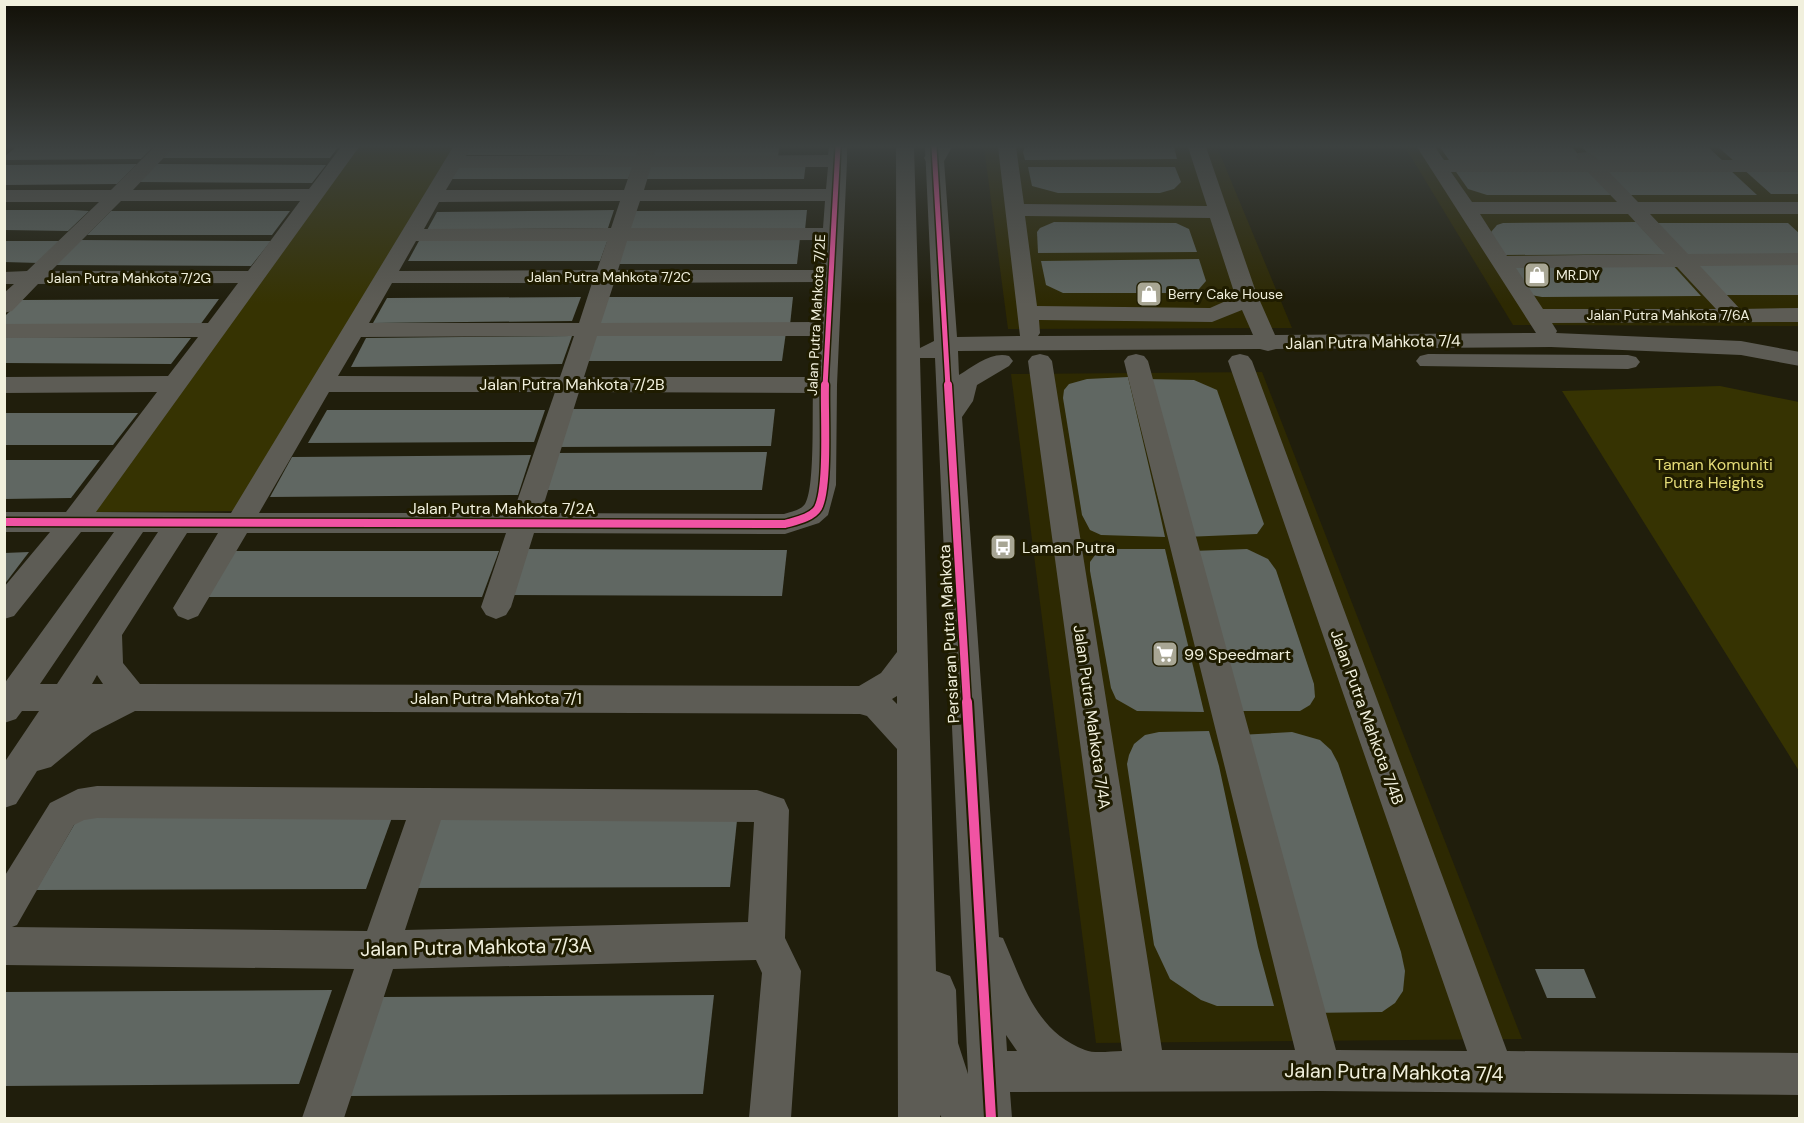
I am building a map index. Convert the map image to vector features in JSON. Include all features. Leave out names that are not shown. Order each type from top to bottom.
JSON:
[{"type":"street","points":[[4,306],[110,199]]},
{"type":"street","points":[[4,608],[74,522],[312,199]]},
{"type":"street","points":[[188,608],[319,384],[431,199]]},
{"type":"street","points":[[496,607],[632,199]]},
{"type":"street","name":"Jalan Putra Mahkota 7/2E","points":[[822,485],[825,384],[836,199]]},
{"type":"street","name":"Persiaran Putra Mahkota","points":[[906,199],[919,1119]]},
{"type":"street","name":"Persiaran Putra Mahkota","points":[[939,199],[942,300],[939,353],[949,417],[988,1072],[969,1115]]},
{"type":"street","name":"Jalan Putra Mahkota 7/4A","points":[[1014,199],[1028,313],[1020,353],[1144,1072]]},
{"type":"street","points":[[1216,199],[1245,292],[1254,349]]},
{"type":"street","points":[[1460,199],[1565,361]]},
{"type":"street","points":[[1625,199],[1734,315]]},
{"type":"street","points":[[1466,208],[1791,208],[1800,223]]},
{"type":"street","points":[[1016,210],[1220,212]]},
{"type":"street","points":[[410,235],[834,234]]},
{"type":"street","points":[[1501,262],[1800,259]]},
{"type":"street","name":"Jalan Putra Mahkota 7/2C","points":[[385,277],[833,276]]},
{"type":"street","name":"Jalan Putra Mahkota 7/2G","points":[[4,278],[254,277]]},
{"type":"street","points":[[907,292],[916,308],[919,331],[939,353],[918,413],[908,419]]},
{"type":"street","points":[[1212,315],[1233,308],[1245,292]]},
{"type":"street","points":[[942,300],[961,328],[1020,353]]},
{"type":"street","points":[[1028,313],[1212,315],[1242,322],[1248,328],[1254,349]]},
{"type":"street","name":"Jalan Putra Mahkota 7/6A","points":[[1536,315],[1800,315]]},
{"type":"street","points":[[352,330],[829,329]]},
{"type":"street","points":[[4,331],[214,330]]},
{"type":"street","name":"Jalan Putra Mahkota 7/4","points":[[939,353],[1254,349],[1551,340],[1741,348],[1800,359]]},
{"type":"street","name":"Jalan Putra Mahkota 7/4","points":[[1020,353],[1136,361],[1254,349],[1565,361],[1711,363],[1800,377]]},
{"type":"street","name":"Jalan Putra Mahkota 7/4B","points":[[1254,349],[1495,1073]]},
{"type":"street","points":[[949,417],[961,401],[963,388],[968,380],[1020,353]]},
{"type":"street","points":[[1136,361],[1321,1071]]},
{"type":"street","points":[[4,385],[174,384]]},
{"type":"street","name":"Jalan Putra Mahkota 7/2B","points":[[319,384],[825,384]]},
{"type":"street","name":"Jalan Putra Mahkota 7/2A","points":[[4,522],[785,524],[809,516],[818,508],[822,485]]},
{"type":"street","points":[[8,788],[108,629],[158,522]]},
{"type":"street","points":[[7,693],[57,632],[158,522]]},
{"type":"street","points":[[8,788],[58,739],[81,723],[132,697],[112,672],[103,654],[108,629]]},
{"type":"street","name":"Jalan Putra Mahkota 7/1","points":[[860,700],[881,693],[901,676],[913,652]]},
{"type":"street","name":"Jalan Putra Mahkota 7/1","points":[[7,693],[66,697],[860,700],[878,706],[914,744]]},
{"type":"street","points":[[4,912],[62,814],[78,805],[97,802],[767,807],[772,810],[774,817],[769,852],[766,941],[782,971],[781,1007],[770,1119]]},
{"type":"street","points":[[323,1119],[382,950],[429,803]]},
{"type":"street","points":[[916,900],[935,964],[938,1043],[969,1115]]},
{"type":"street","points":[[980,931],[1000,981],[1036,1046],[1084,1072]]},
{"type":"street","name":"Jalan Putra Mahkota 7/3A","points":[[4,946],[382,950],[766,941]]},
{"type":"street","name":"Jalan Putra Mahkota 7/4","points":[[988,1072],[1321,1071],[1800,1074]]},
{"type":"shaded area","points":[[991,199],[1239,199],[1292,328],[1008,329]]},
{"type":"shaded area","points":[[1437,199],[1799,199],[1799,326],[1513,325]]},
{"type":"shaded area","points":[[1262,372],[1522,1039],[1096,1043],[1011,374]]},
{"type":"green space","points":[[315,199],[426,199],[239,511],[90,512]]},
{"type":"green space","name":"Taman Komuniti Putra Heights","points":[[1720,386],[1799,402],[1799,771],[1562,391]]},
{"type":"building","points":[[4,210],[89,211],[68,231],[4,230]]},
{"type":"building","points":[[614,210],[608,228],[427,230],[437,212]]},
{"type":"building","points":[[807,210],[805,230],[627,230],[634,211]]},
{"type":"building","points":[[111,211],[290,211],[272,235],[87,235]]},
{"type":"building","points":[[1054,222],[1176,223],[1189,229],[1197,252],[1038,253],[1037,232],[1040,228]]},
{"type":"building","points":[[1636,222],[1666,254],[1504,255],[1491,232],[1497,225],[1503,223]]},
{"type":"building","points":[[1649,223],[1788,223],[1800,234],[1800,254],[1678,255]]},
{"type":"building","points":[[624,238],[800,238],[797,264],[616,264]]},
{"type":"building","points":[[420,239],[608,239],[600,261],[408,261]]},
{"type":"building","points":[[79,240],[271,241],[251,266],[54,265]]},
{"type":"building","points":[[4,241],[61,241],[39,263],[4,262]]},
{"type":"building","points":[[1199,259],[1206,281],[1199,289],[1184,293],[1063,293],[1046,285],[1041,261]]},
{"type":"building","points":[[1669,261],[1701,296],[1542,297],[1531,295],[1503,263]]},
{"type":"building","points":[[1684,261],[1800,261],[1800,295],[1716,295]]},
{"type":"building","points":[[581,297],[572,321],[373,323],[387,298]]},
{"type":"building","points":[[606,297],[793,297],[790,325],[597,326]]},
{"type":"building","points":[[219,299],[200,325],[4,325],[4,317],[21,300]]},
{"type":"building","points":[[786,332],[782,361],[585,361],[594,333]]},
{"type":"building","points":[[572,336],[562,364],[351,367],[366,338]]},
{"type":"building","points":[[4,337],[191,338],[171,364],[4,363]]},
{"type":"building","points":[[1128,377],[1165,537],[1101,535],[1090,530],[1082,515],[1063,398],[1064,390],[1069,384],[1087,379]]},
{"type":"building","points":[[1146,379],[1194,380],[1217,390],[1264,524],[1257,534],[1185,537]]},
{"type":"building","points":[[567,409],[775,409],[771,446],[555,447]]},
{"type":"building","points":[[327,410],[545,410],[534,442],[308,443]]},
{"type":"building","points":[[4,413],[138,413],[113,445],[4,445]]},
{"type":"building","points":[[767,452],[762,490],[540,490],[553,453]]},
{"type":"building","points":[[531,455],[518,495],[270,497],[292,457]]},
{"type":"building","points":[[4,460],[100,460],[71,498],[4,499]]},
{"type":"building","points":[[524,549],[787,550],[782,596],[508,595]]},
{"type":"building","points":[[1115,549],[1165,549],[1204,712],[1137,711],[1116,699],[1111,688],[1090,571],[1090,562],[1095,555]]},
{"type":"building","points":[[1247,549],[1268,559],[1276,570],[1314,684],[1315,697],[1310,705],[1300,711],[1234,711],[1192,551]]},
{"type":"building","points":[[227,551],[499,551],[482,597],[199,597]]},
{"type":"building","points":[[29,552],[4,585],[4,553]]},
{"type":"building","points":[[1209,731],[1219,766],[1258,947],[1274,1006],[1217,1006],[1201,1000],[1170,979],[1154,945],[1127,764],[1129,755],[1134,744],[1145,735],[1159,732]]},
{"type":"building","points":[[1292,732],[1320,740],[1331,750],[1338,763],[1401,952],[1405,971],[1403,991],[1395,1003],[1382,1012],[1308,1013],[1239,735]]},
{"type":"building","points":[[738,811],[730,887],[407,888],[432,813]]},
{"type":"building","points":[[394,812],[366,889],[36,890],[81,813]]},
{"type":"building","points":[[1535,969],[1584,969],[1596,998],[1547,998]]},
{"type":"building","points":[[332,990],[299,1084],[4,1086],[4,992]]},
{"type":"building","points":[[714,995],[703,1094],[349,1096],[381,997]]},
{"type":"cycle path","points":[[4,522],[785,524],[809,516],[818,508],[823,485],[825,385],[835,199]]},
{"type":"cycle path","points":[[937,199],[991,1118]]},
{"type":"place","name":"MR.DIY","points":[[1537,275]]},
{"type":"place","name":"Berry Cake House","points":[[1149,294]]},
{"type":"place","name":"Laman Putra","points":[[1003,547]]},
{"type":"place","name":"99 Speedmart","points":[[1165,654]]}]
